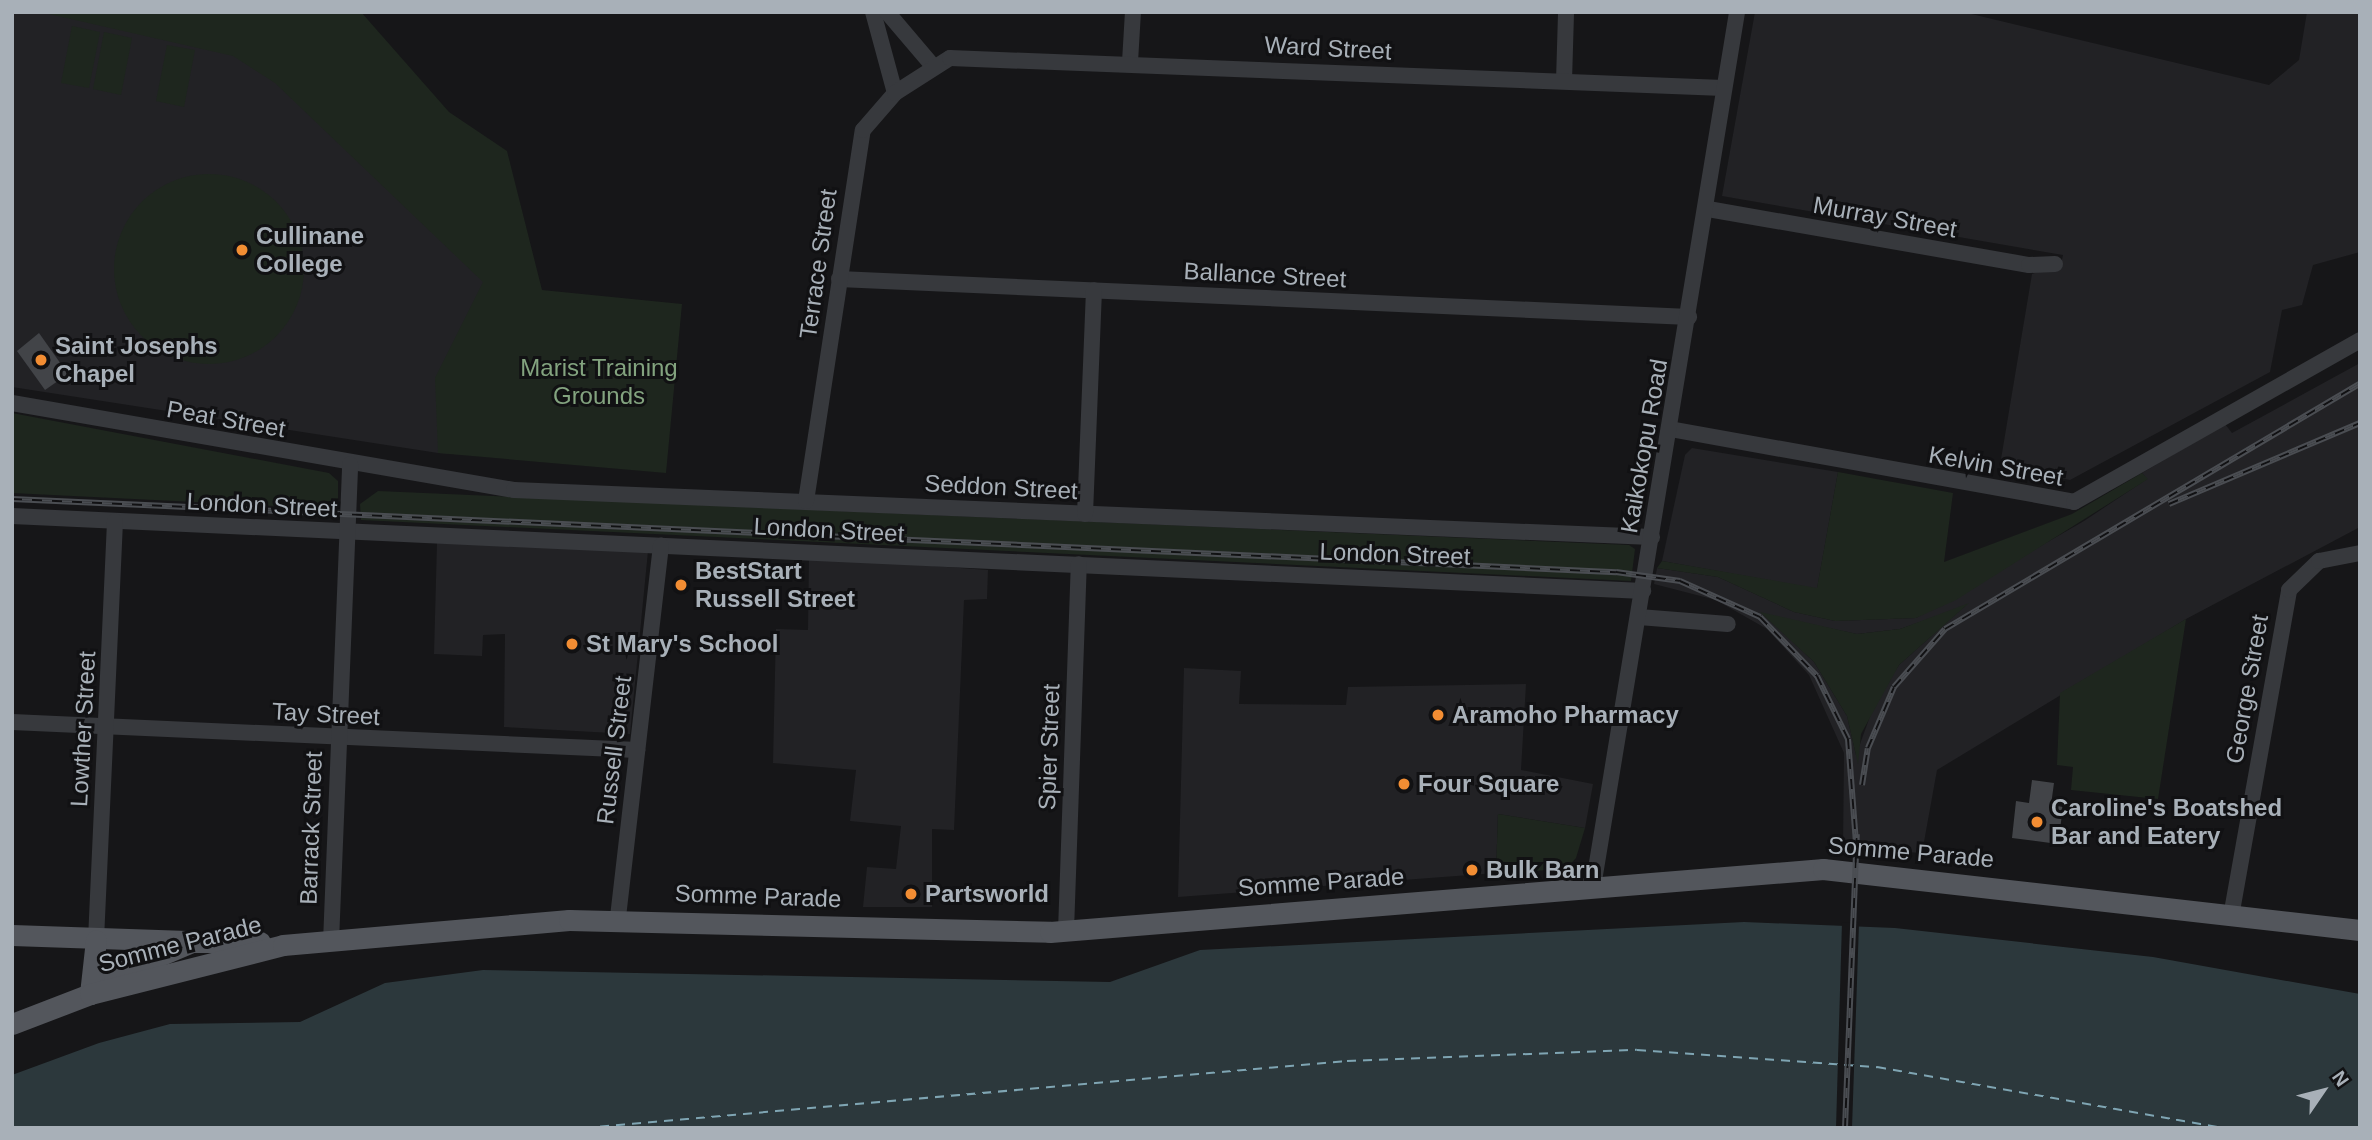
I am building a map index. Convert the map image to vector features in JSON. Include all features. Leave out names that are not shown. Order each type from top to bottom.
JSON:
[{"type":"main road","name":"Somme Parade","points":[[90,994],[156,956],[192,942],[283,945],[618,917],[1066,931],[1840,868],[2232,911],[2360,930]]},
{"type":"main road","points":[[12,935],[192,942]]},
{"type":"main road","points":[[96,940],[156,956],[218,959]]},
{"type":"main road","points":[[90,994],[96,940]]},
{"type":"main road","name":"Somme Parade","points":[[12,1024],[90,994],[218,959],[283,945]]},
{"type":"street","points":[[873,12],[895,93]]},
{"type":"street","points":[[887,12],[933,66]]},
{"type":"street","points":[[1130,62],[1133,12]]},
{"type":"street","points":[[1564,81],[1566,12]]},
{"type":"street","name":"Kaikokopu Road","points":[[1593,887],[1708,209],[1723,88],[1737,12]]},
{"type":"street","name":"Ward Street","points":[[933,66],[967,54],[1723,88]]},
{"type":"street","name":"Terrace Street","points":[[806,501],[863,130],[895,93],[933,66]]},
{"type":"street","name":"Murray Street","points":[[1708,209],[2029,265],[2055,264]]},
{"type":"street","name":"Ballance Street","points":[[839,279],[1689,317]]},
{"type":"street","points":[[1085,514],[1094,290]]},
{"type":"street","name":"Kelvin Street","points":[[1670,429],[2074,502],[2360,340]]},
{"type":"street","name":"Peat Street","points":[[12,403],[350,464]]},
{"type":"street","name":"Seddon Street","points":[[350,464],[514,490],[1652,537]]},
{"type":"street","name":"Barrack Street","points":[[331,942],[350,464]]},
{"type":"street","name":"London Street","points":[[12,516],[1643,591]]},
{"type":"street","name":"Lowther Street","points":[[96,940],[115,521]]},
{"type":"street","name":"Russell Street","points":[[618,917],[661,545]]},
{"type":"street","name":"George Street","points":[[2232,911],[2286,600],[2294,581],[2311,566],[2338,554],[2360,553]]},
{"type":"street","name":"Spier Street","points":[[1066,931],[1079,564]]},
{"type":"street","points":[[1639,617],[1728,624]]},
{"type":"street","name":"Tay Street","points":[[12,722],[637,750]]},
{"type":"shaded area","name":"Cullinane College","points":[[12,12],[52,12],[248,55],[531,289],[515,458],[438,453],[12,387]]},
{"type":"shaded area","points":[[1755,12],[1963,12],[2269,85],[2299,60],[2307,12],[2360,12],[2360,252],[2313,265],[2302,305],[2282,310],[2270,372],[2070,480],[2000,465],[2032,274],[2061,264],[2063,255],[1722,196]]},
{"type":"shaded area","points":[[2360,363],[2360,527],[2186,619],[1937,770],[1922,853],[1843,848],[1844,753],[1809,675],[1767,629],[1716,600],[1654,584],[1657,568],[1718,577],[1794,612],[1835,621],[1916,618],[2084,521],[2147,479],[2142,473],[2225,424],[2232,433]],"holes":[[[1965,606],[1899,665],[1876,700],[1856,755],[1847,716],[1814,662],[1763,614],[1857,634],[1900,629]]]},
{"type":"shaded area","points":[[1692,448],[1838,472],[1817,589],[1662,561],[1685,455]]},
{"type":"shaded area","name":"St Mary's School","points":[[437,543],[648,551],[630,734],[504,727],[505,634],[483,635],[482,656],[434,654]]},
{"type":"shaded area","points":[[809,557],[988,570],[987,599],[964,600],[954,830],[932,829],[932,907],[863,907],[867,867],[896,869],[901,826],[850,821],[856,770],[773,763],[776,629],[808,630]]},
{"type":"shaded area","points":[[1184,668],[1241,671],[1239,704],[1346,705],[1348,687],[1526,684],[1521,770],[1593,784],[1585,828],[1498,814],[1496,873],[1178,897]]},
{"type":"shaded area","points":[[1744,922],[1895,928],[2153,957],[2360,994],[2360,1128],[12,1128],[12,1075],[99,1043],[170,1024],[300,1022],[385,983],[483,970],[1110,982],[1200,950]]},
{"type":"green space","name":"Marist Training Grounds","points":[[40,12],[361,12],[449,112],[507,151],[542,290],[682,304],[666,473],[438,453],[435,378],[483,282],[275,83],[233,56]]},
{"type":"green space","points":[[72,26],[100,32],[89,88],[61,83]]},
{"type":"green space","points":[[104,32],[132,38],[121,95],[93,89]]},
{"type":"green space","points":[[167,45],[195,50],[184,107],[156,101]]},
{"type":"green space","points":[[209,174],[228,175],[245,181],[276,202],[297,233],[303,250],[303,288],[297,305],[276,336],[245,357],[228,363],[209,364],[190,363],[173,357],[142,336],[121,305],[115,288],[114,269],[115,250],[121,233],[142,202],[173,181],[190,175]]},
{"type":"green space","points":[[12,413],[329,473],[338,481],[338,509],[12,493]]},
{"type":"green space","points":[[1838,472],[1953,493],[1944,562],[2072,514],[2142,473],[2148,479],[1956,600],[1916,618],[1835,621],[1794,612],[1718,577],[1657,568],[1662,561],[1817,588]]},
{"type":"green space","points":[[378,491],[1629,545],[1635,549],[1631,581],[361,520],[360,504]]},
{"type":"green space","points":[[1969,603],[1899,665],[1861,734],[1858,764],[1847,716],[1814,662],[1760,612],[1857,634],[1900,629]]},
{"type":"green space","points":[[2186,619],[2158,799],[2071,790],[2073,767],[2057,765],[2060,693]]},
{"type":"green space","points":[[1498,814],[1585,828],[1576,858],[1566,869],[1496,873]]},
{"type":"pier","points":[[1842,922],[1859,923],[1852,1128],[1836,1128]]},
{"type":"building","name":"Saint Josephs Chapel","points":[[39,333],[68,374],[45,390],[17,351]]},
{"type":"building","name":"Caroline's Boatshed Bar and Eatery","points":[[2032,780],[2054,783],[2051,805],[2063,807],[2058,844],[2012,838],[2016,801],[2029,803]]},
{"type":"ferry route","points":[[584,1128],[1347,1061],[1637,1050],[1877,1067],[2222,1128]]},
{"type":"railway","points":[[1862,785],[1868,748],[1894,687],[1945,629],[2360,384]]},
{"type":"railway","points":[[2169,504],[2360,423]]},
{"type":"railway","points":[[12,499],[1616,572],[1680,581],[1760,617],[1817,676],[1848,739],[1856,844]]},
{"type":"railway","points":[[1845,1128],[1857,834]]},
{"type":"place","name":"Cullinane College","points":[[242,250]]},
{"type":"place","name":"Saint Josephs Chapel","points":[[41,360]]},
{"type":"place","name":"BestStart Russell Street","points":[[681,585]]},
{"type":"place","name":"St Mary's School","points":[[572,644]]},
{"type":"place","name":"Aramoho Pharmacy","points":[[1438,715]]},
{"type":"place","name":"Four Square","points":[[1404,784]]},
{"type":"place","name":"Caroline's Boatshed Bar and Eatery","points":[[2037,822]]},
{"type":"place","name":"Bulk Barn","points":[[1472,870]]},
{"type":"place","name":"Partsworld","points":[[911,894]]}]
